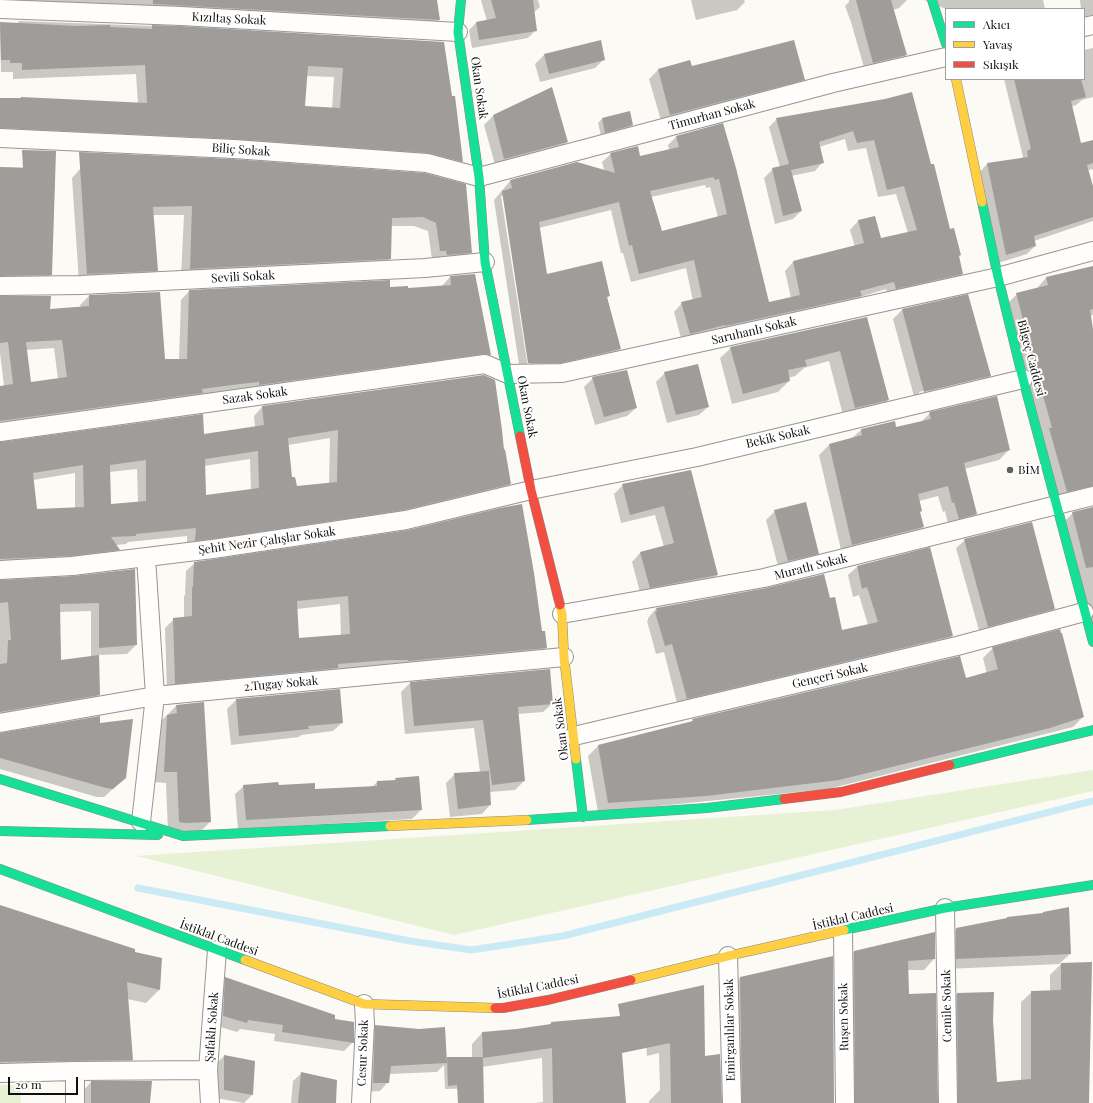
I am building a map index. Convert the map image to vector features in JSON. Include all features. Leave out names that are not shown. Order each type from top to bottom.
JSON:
[{"type":"street","name":"Okan Sokak","points":[[461,0],[458,32],[479,177],[485,262],[531,490],[562,614],[564,657],[583,817]]},
{"type":"street","points":[[932,0],[945,41]]},
{"type":"street","name":"Kızıltaş Sokak","points":[[0,9],[189,17],[458,32]]},
{"type":"street","name":"Timurhan Sokak","points":[[479,177],[833,83],[945,57]]},
{"type":"street","name":"Bilgeç Caddesi","points":[[956,80],[998,277],[1023,379],[1093,642]]},
{"type":"street","name":"Biliç Sokak","points":[[0,138],[234,149],[427,163],[479,177]]},
{"type":"street","name":"Saruhanlı Sokak","points":[[508,374],[562,373],[998,277],[1093,251]]},
{"type":"street","name":"Sevili Sokak","points":[[0,286],[105,284],[425,268],[485,262]]},
{"type":"street","name":"Sazak Sokak","points":[[0,432],[485,364],[508,374]]},
{"type":"street","name":"Bekik Sokak","points":[[531,490],[697,456],[1023,379]]},
{"type":"street","name":"Şehit Nezir Çalışlar Sokak","points":[[0,570],[72,566],[213,549],[406,520],[531,490]]},
{"type":"street","name":"Muratlı Sokak","points":[[562,614],[764,578],[1058,506],[1093,496]]},
{"type":"street","points":[[141,822],[155,696],[146,557]]},
{"type":"street","name":"Gençeri Sokak","points":[[574,736],[957,646],[1084,612]]},
{"type":"street","name":"2.Tugay Sokak","points":[[0,723],[155,696],[564,657]]},
{"type":"street","points":[[0,832],[183,836],[583,817],[707,808],[841,792],[1093,730]]},
{"type":"street","points":[[0,779],[183,836]]},
{"type":"street","name":"İstiklal Caddesi","points":[[0,869],[364,1004],[503,1008],[548,1000],[728,956],[843,932],[945,908],[1093,885]]},
{"type":"street","name":"Cemile Sokak","points":[[945,908],[948,1103]]},
{"type":"street","name":"Ruşen Sokak","points":[[843,932],[845,1103]]},
{"type":"street","name":"Şafaklı Sokak","points":[[210,1103],[208,1070],[217,950]]},
{"type":"street","name":"Emirganlılar Sokak","points":[[728,956],[732,1103]]},
{"type":"street","name":"Cesur Sokak","points":[[361,1103],[365,1024],[364,1004]]},
{"type":"street","points":[[0,1073],[208,1070]]},
{"type":"street","points":[[75,1071],[75,1103]]},
{"type":"green space","points":[[1093,770],[1093,791],[454,935],[136,856],[835,810]]},
{"type":"green space","points":[[0,1085],[21,1085],[21,1103],[0,1103]]},
{"type":"building","points":[[153,0],[437,0],[440,20],[153,4]]},
{"type":"building","points":[[491,0],[533,0],[537,31],[479,40],[476,22],[496,18]]},
{"type":"building","points":[[856,0],[891,0],[907,55],[873,63]]},
{"type":"building","points":[[0,22],[76,26],[110,25],[110,27],[152,29],[152,25],[180,26],[444,42],[452,96],[455,96],[463,162],[428,153],[235,139],[0,128],[0,98],[21,97],[147,103],[145,65],[22,70],[22,63],[10,63],[10,60],[1,60]],"holes":[[[308,66],[343,68],[340,108],[305,106]]]},
{"type":"building","points":[[601,40],[605,60],[549,74],[544,54]]},
{"type":"building","points":[[794,40],[805,80],[670,115],[658,69],[690,60],[692,66]]},
{"type":"building","points":[[1014,80],[1081,80],[1086,97],[1071,101],[1081,143],[1093,140],[1093,163],[1087,165],[1093,186],[1093,217],[1034,236],[1036,246],[1006,255],[987,163],[1028,157],[1027,151],[1031,149]]},
{"type":"building","points":[[552,87],[568,142],[504,159],[493,115]]},
{"type":"building","points":[[912,92],[931,164],[934,164],[950,229],[954,228],[961,255],[959,256],[963,274],[896,289],[894,282],[860,291],[862,296],[725,325],[690,334],[681,302],[702,297],[694,260],[639,274],[632,245],[629,246],[619,202],[539,222],[547,274],[602,261],[610,296],[607,297],[621,349],[561,363],[528,363],[502,191],[512,188],[510,180],[577,162],[615,173],[610,153],[638,146],[640,156],[679,147],[676,136],[723,123],[736,168],[769,302],[800,295],[793,261],[864,243],[858,220],[875,216],[881,238],[917,230],[904,186],[887,190],[874,140],[857,143],[853,131],[819,142],[824,163],[791,170],[802,211],[783,216],[772,168],[789,164],[776,118],[885,99]],"holes":[[[713,177],[715,180],[719,179],[727,214],[662,231],[650,191]]]},
{"type":"building","points":[[630,111],[633,125],[605,133],[602,118]]},
{"type":"building","points":[[22,150],[56,151],[52,275],[0,276],[0,167],[23,168]]},
{"type":"building","points":[[79,152],[233,159],[425,173],[466,184],[472,253],[447,255],[446,251],[440,251],[436,223],[423,217],[392,218],[391,259],[190,269],[192,206],[153,207],[158,271],[87,274]]},
{"type":"building","points":[[1093,266],[1093,309],[1090,310],[1093,329],[1093,486],[1067,492],[1049,428],[1052,428],[1038,381],[1016,293],[1048,285],[1046,277]]},
{"type":"building","points":[[475,274],[491,355],[484,354],[259,385],[259,382],[202,389],[203,393],[0,421],[0,386],[13,384],[8,342],[0,343],[0,296],[51,296],[50,309],[89,306],[89,295],[160,292],[165,359],[187,359],[189,290],[390,280],[390,287],[408,286],[408,288],[451,285],[450,276]],"holes":[[[62,340],[67,377],[31,382],[26,342]]]},
{"type":"building","points":[[968,294],[991,376],[924,392],[902,309]]},
{"type":"building","points":[[867,317],[889,400],[855,408],[840,351],[805,360],[807,366],[788,370],[790,381],[743,394],[730,347]]},
{"type":"building","points":[[698,364],[709,407],[676,415],[664,372]]},
{"type":"building","points":[[627,370],[637,408],[604,417],[592,377]]},
{"type":"building","points":[[484,375],[495,380],[504,450],[505,449],[511,484],[404,510],[212,539],[195,541],[196,528],[136,534],[136,536],[111,537],[120,550],[71,556],[0,559],[0,442],[203,414],[204,434],[264,425],[262,406]],"holes":[[[338,430],[337,482],[297,486],[295,477],[292,477],[288,438]],[[258,451],[259,488],[206,495],[205,459]],[[146,460],[146,501],[111,504],[110,465]],[[83,465],[84,507],[37,509],[33,473]]]},
{"type":"building","points":[[997,396],[1010,450],[964,463],[977,514],[959,519],[954,502],[952,503],[948,486],[918,494],[922,511],[920,512],[924,527],[852,545],[829,444],[862,435],[861,429],[895,421],[896,427],[931,419],[929,412]]},
{"type":"building","points":[[691,470],[718,575],[650,588],[640,552],[674,543],[664,506],[630,515],[622,484]]},
{"type":"building","points":[[806,502],[819,554],[788,561],[774,510]]},
{"type":"building","points":[[522,504],[542,631],[545,631],[547,648],[408,661],[389,660],[338,664],[338,668],[175,684],[173,618],[192,616],[194,562],[408,530]],"holes":[[[348,596],[350,634],[299,638],[297,601]]]},
{"type":"building","points":[[1093,507],[1093,567],[1086,568],[1072,512]]},
{"type":"building","points":[[1032,522],[1055,609],[988,627],[964,539]]},
{"type":"building","points":[[930,547],[953,636],[687,699],[672,644],[665,646],[655,612],[657,611],[656,608],[766,588],[824,574],[830,598],[835,597],[842,630],[878,622],[867,587],[862,589],[857,566]]},
{"type":"building","points":[[135,569],[137,645],[99,648],[99,603],[60,604],[61,660],[99,655],[100,695],[0,712],[0,664],[7,663],[8,640],[11,640],[8,602],[0,603],[0,580],[73,576]]},
{"type":"building","points":[[1060,629],[1084,717],[1050,728],[839,780],[706,796],[608,803],[598,745],[693,721],[692,719],[960,656],[966,678],[998,669],[992,647]]},
{"type":"building","points":[[550,669],[553,704],[518,707],[525,781],[492,785],[483,720],[414,726],[410,682]]},
{"type":"building","points":[[340,689],[343,723],[308,726],[309,729],[239,736],[236,699]]},
{"type":"building","points":[[204,702],[211,822],[179,822],[177,772],[164,772],[167,715],[177,713],[176,705]]},
{"type":"building","points":[[100,716],[100,723],[133,719],[126,778],[113,789],[0,758],[0,733]]},
{"type":"building","points":[[489,771],[491,805],[458,809],[454,773]]},
{"type":"building","points":[[419,776],[422,810],[246,820],[243,785],[278,782],[279,785],[315,783],[315,789],[377,786],[377,781],[396,780],[395,778]]},
{"type":"building","points":[[0,905],[135,949],[135,952],[162,958],[160,990],[127,982],[133,1060],[0,1062]]},
{"type":"building","points":[[1069,907],[1071,954],[956,959],[956,928],[1007,917],[1043,913]]},
{"type":"building","points":[[935,932],[935,959],[908,961],[909,994],[936,993],[938,1103],[855,1103],[854,951]]},
{"type":"building","points":[[833,956],[834,1103],[742,1103],[740,977]]},
{"type":"building","points":[[1092,962],[1089,1103],[958,1103],[957,993],[994,992],[993,1020],[997,1082],[1031,1079],[1031,991],[1061,990],[1061,963]]},
{"type":"building","points":[[225,977],[335,1015],[335,1019],[354,1022],[354,1043],[282,1032],[283,1025],[248,1020],[247,1023],[223,1016]]},
{"type":"building","points":[[704,985],[705,1056],[720,1054],[722,1103],[671,1103],[670,1043],[622,1053],[626,1103],[553,1103],[552,1048],[483,1058],[482,1032],[517,1029],[551,1024],[551,1022],[620,1016],[618,1004]]},
{"type":"building","points":[[375,1025],[419,1029],[445,1027],[447,1063],[391,1066],[389,1083],[373,1083]]},
{"type":"building","points":[[224,1055],[255,1061],[253,1095],[224,1090]]},
{"type":"building","points":[[447,1057],[483,1057],[484,1103],[458,1103],[457,1085],[448,1086]]},
{"type":"building","points":[[301,1072],[337,1080],[336,1103],[298,1103]]},
{"type":"building","points":[[91,1081],[152,1081],[150,1103],[91,1103]]},
{"type":"waterway","points":[[138,888],[410,941],[471,950],[563,936],[1093,801]]},
{"type":"traffic: fast","points":[[461,0],[458,32],[479,177],[485,262],[520,436]]},
{"type":"traffic: fast","points":[[932,0],[945,41]]},
{"type":"traffic: fast","points":[[982,202],[998,277],[1023,379],[1093,642]]},
{"type":"traffic: fast","points":[[950,765],[1093,730]]},
{"type":"traffic: fast","points":[[576,759],[583,817]]},
{"type":"traffic: fast","points":[[0,779],[183,836],[390,826]]},
{"type":"traffic: fast","points":[[527,820],[707,808],[784,799]]},
{"type":"traffic: fast","points":[[0,831],[158,835]]},
{"type":"traffic: fast","points":[[0,869],[245,960]]},
{"type":"traffic: fast","points":[[844,930],[945,908],[1093,885]]},
{"type":"traffic: slow","points":[[956,80],[982,202]]},
{"type":"traffic: slow","points":[[560,605],[562,614],[564,657],[576,759]]},
{"type":"traffic: slow","points":[[390,826],[527,820]]},
{"type":"traffic: slow","points":[[631,980],[844,930]]},
{"type":"traffic: slow","points":[[245,960],[364,1004],[495,1008]]},
{"type":"traffic: jam","points":[[520,436],[531,490],[560,605]]},
{"type":"traffic: jam","points":[[784,799],[841,792],[950,765]]},
{"type":"traffic: jam","points":[[495,1008],[548,1000],[631,980]]},
{"type":"place","name":"BİM","points":[[1010,470]]}]
